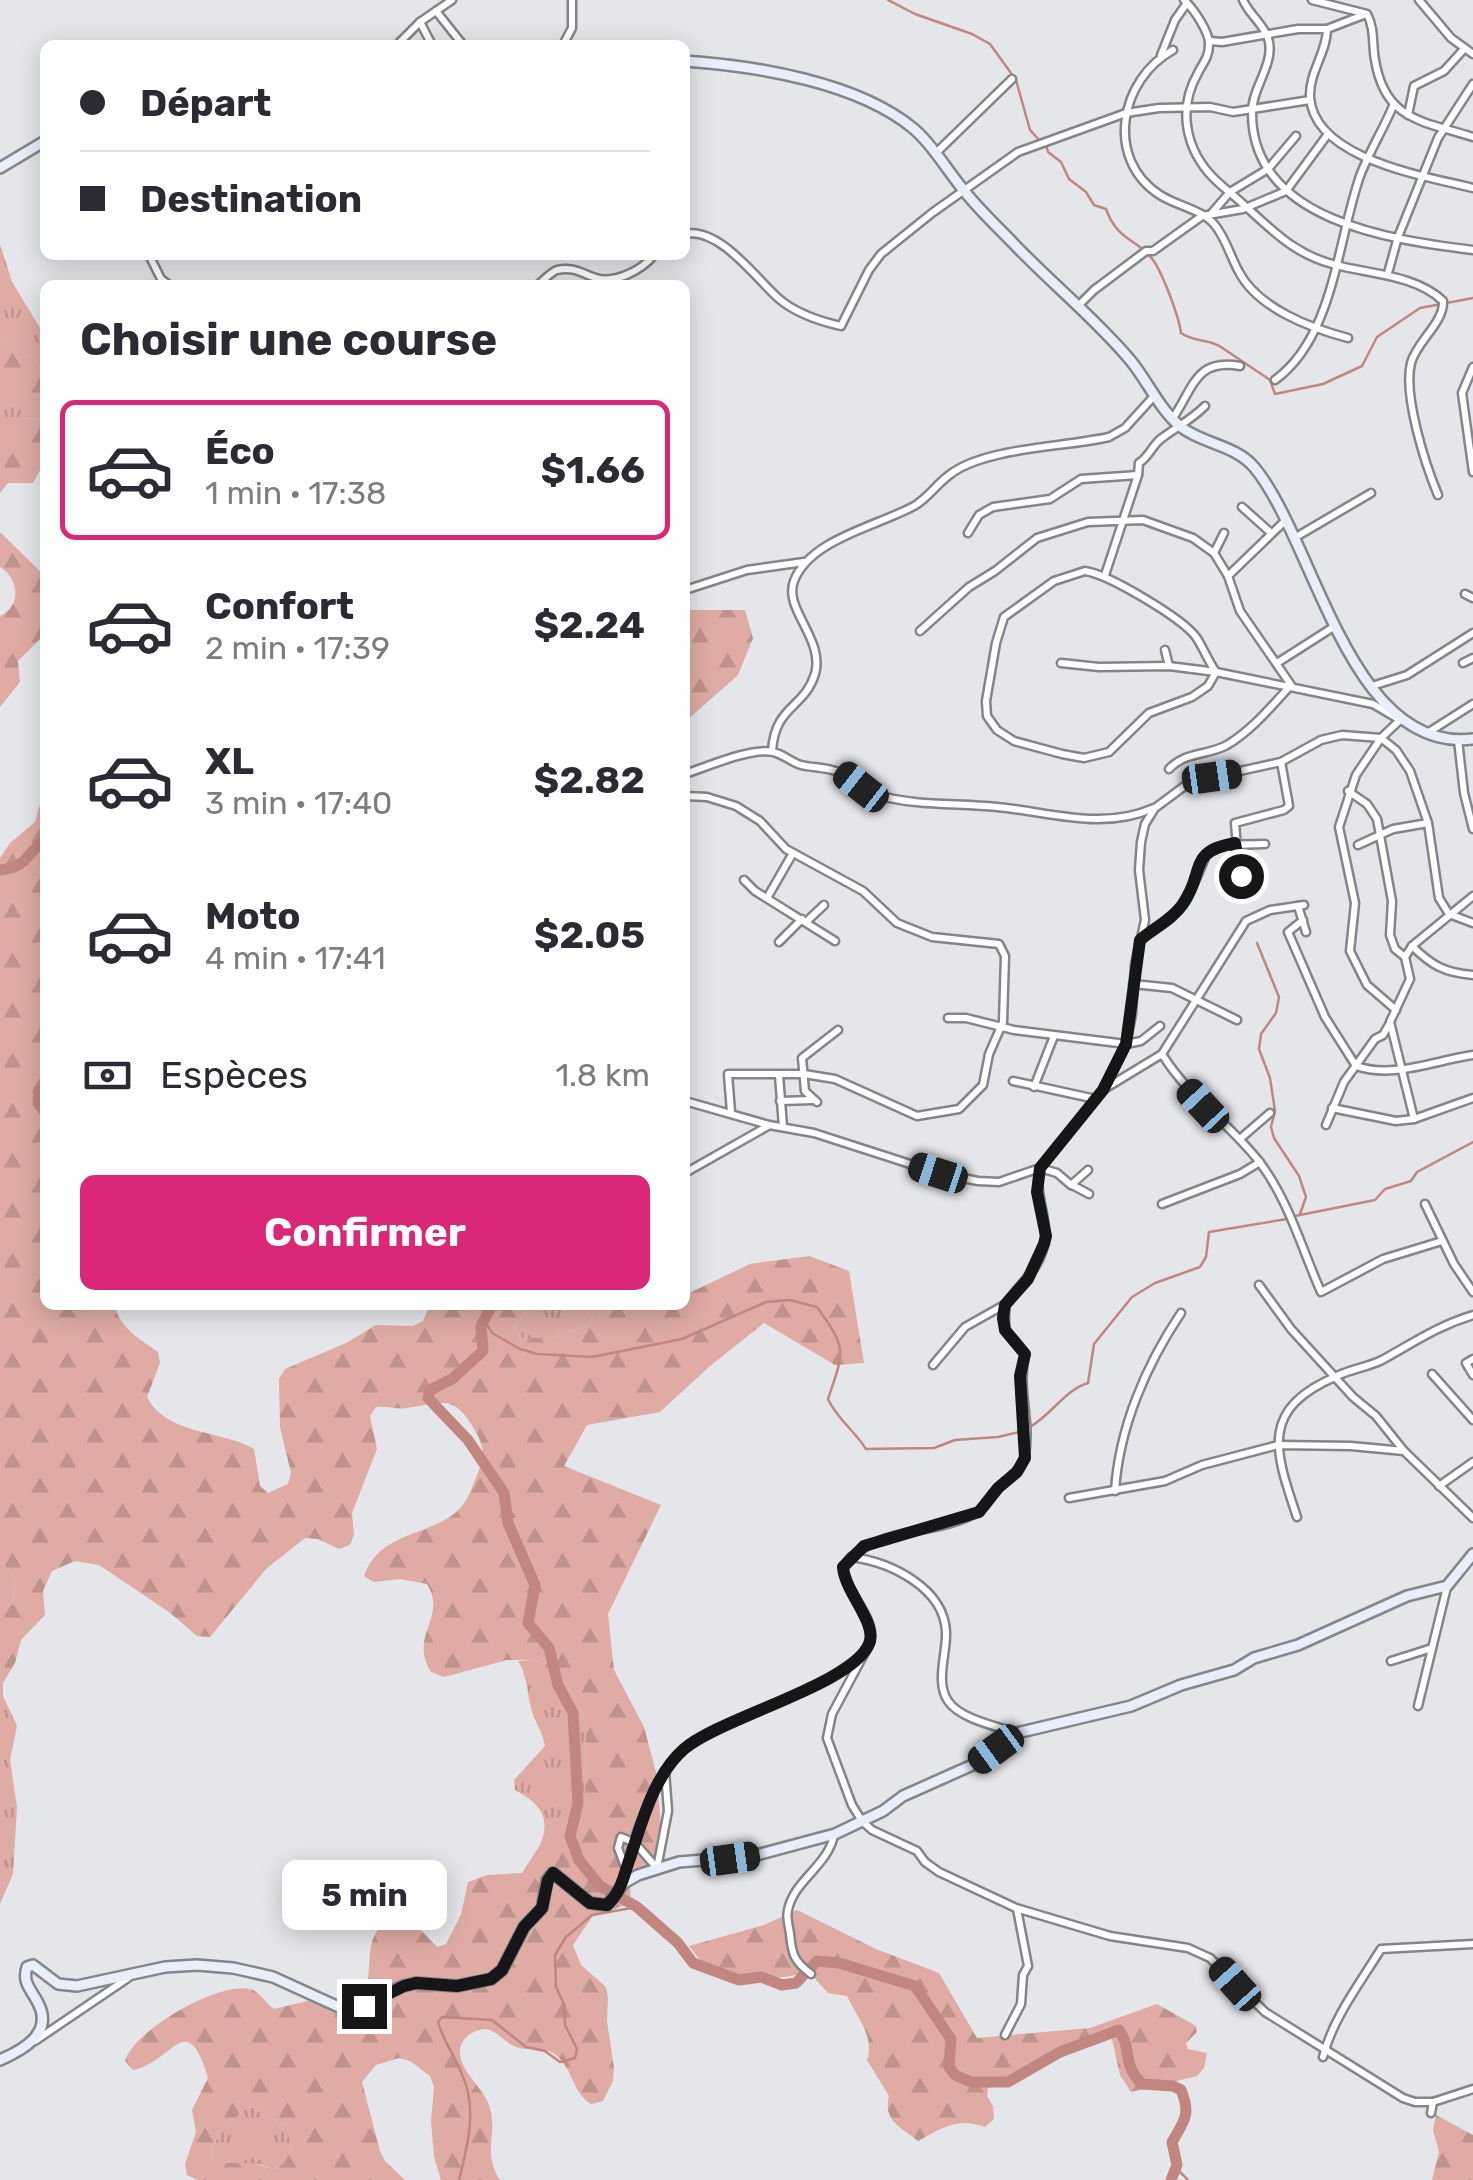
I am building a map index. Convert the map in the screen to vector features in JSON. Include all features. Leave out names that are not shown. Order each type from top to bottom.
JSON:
[{"type":"street","points":[[402,40],[452,0]]},
{"type":"street","points":[[566,40],[572,28],[572,0]]},
{"type":"street","points":[[1243,0],[1268,34],[1269,57],[1252,110],[1258,145],[1268,169],[1286,191],[1314,212],[1346,223],[1473,250]]},
{"type":"street","points":[[1312,0],[1367,14],[1372,22],[1377,74],[1393,106],[1473,137]]},
{"type":"street","points":[[1420,0],[1473,54]]},
{"type":"street","points":[[1185,1],[1210,41],[1207,60],[1192,86],[1185,123],[1198,158],[1209,174],[1287,245],[1334,265],[1388,273],[1435,293],[1444,304],[1411,364],[1410,382],[1418,436],[1438,494]]},
{"type":"street","points":[[1185,1],[1161,56],[1135,85],[1126,113],[1126,146],[1138,175],[1158,194],[1206,216],[1223,236],[1250,289],[1268,303],[1348,338]]},
{"type":"street","points":[[436,11],[460,40]]},
{"type":"street","points":[[1210,41],[1298,28],[1327,29],[1367,14]]},
{"type":"street","points":[[420,22],[429,40]]},
{"type":"street","points":[[1327,29],[1314,68],[1310,100],[1315,116],[1328,134],[1368,158],[1473,188]]},
{"type":"street","points":[[1414,86],[1444,71],[1464,48]]},
{"type":"street","points":[[1161,56],[1173,50]]},
{"type":"street","points":[[690,62],[765,71],[842,90],[914,129],[964,192],[1131,361],[1182,428],[1250,462],[1296,536],[1334,626],[1371,687],[1400,720]]},
{"type":"street","points":[[1408,114],[1414,86],[1411,72]]},
{"type":"street","points":[[935,154],[1012,79]]},
{"type":"street","points":[[1388,273],[1398,236],[1438,138],[1473,84]]},
{"type":"street","points":[[690,233],[715,240],[761,278],[778,298],[822,322],[841,326],[881,254],[1018,152],[1126,113],[1186,108],[1252,110],[1310,100]]},
{"type":"street","points":[[1275,380],[1293,367],[1327,304],[1346,223],[1368,158],[1393,106]]},
{"type":"street","points":[[1206,216],[1246,207],[1286,191],[1328,134]]},
{"type":"street","points":[[1077,308],[1094,290],[1206,216],[1230,192],[1268,169],[1296,136]]},
{"type":"street","points":[[0,168],[40,144]]},
{"type":"street","points":[[544,280],[555,270],[578,270],[600,280],[622,277],[650,260]]},
{"type":"street","points":[[1174,418],[1200,371],[1220,364],[1240,366]]},
{"type":"street","points":[[1473,367],[1462,393],[1473,472]]},
{"type":"street","points":[[690,588],[747,570],[805,562],[878,520],[917,505],[947,476],[968,464],[997,455],[1109,437],[1125,428],[1154,396]]},
{"type":"street","points":[[1105,576],[1139,464],[1151,456],[1157,442],[1182,428],[1205,406]]},
{"type":"street","points":[[968,533],[979,515],[993,507],[1050,499],[1081,479],[1138,475]]},
{"type":"street","points":[[1296,536],[1371,493]]},
{"type":"street","points":[[1242,507],[1271,533]]},
{"type":"street","points":[[920,632],[969,587],[1037,538],[1088,522],[1143,520],[1193,538],[1214,553],[1228,576],[1240,611],[1291,686]]},
{"type":"street","points":[[1228,576],[1287,520]]},
{"type":"street","points":[[1214,553],[1224,533]]},
{"type":"street","points":[[772,752],[778,721],[804,693],[814,677],[817,660],[792,595],[793,582],[805,562]]},
{"type":"street","points":[[1085,571],[1105,576],[1176,620],[1196,637],[1216,672],[1208,686],[1150,714],[1109,752],[1084,758],[1014,741],[997,730],[986,716],[996,643],[1004,617],[1070,573],[1085,571]]},
{"type":"street","points":[[1277,663],[1334,626]]},
{"type":"street","points":[[1371,687],[1407,675],[1473,633]]},
{"type":"street","points":[[1165,650],[1168,666]]},
{"type":"street","points":[[1463,663],[1473,658]]},
{"type":"street","points":[[1062,663],[1168,666],[1216,672],[1374,704],[1429,732],[1458,740],[1473,738]]},
{"type":"street","points":[[1169,769],[1179,759],[1223,747],[1262,718],[1291,686]]},
{"type":"street","points":[[1429,732],[1473,704]]},
{"type":"street","points":[[1396,1010],[1360,976],[1350,951],[1354,902],[1340,826],[1348,791],[1366,758],[1400,720]]},
{"type":"street","points":[[690,772],[730,759],[772,752],[797,764],[841,772],[861,787],[903,803],[937,802],[1096,821],[1119,820],[1155,808],[1190,782],[1281,762],[1320,740],[1342,734],[1381,738],[1396,750],[1410,771],[1428,823],[1439,898],[1449,914],[1473,923]]},
{"type":"street","points":[[1458,740],[1464,794],[1473,829]]},
{"type":"street","points":[[1242,895],[1234,828],[1238,819],[1289,806],[1281,762]]},
{"type":"street","points":[[1326,1124],[1344,1082],[1375,1039],[1383,1035],[1410,979],[1405,957],[1394,948],[1390,935],[1392,901],[1381,835],[1372,810],[1348,791]]},
{"type":"street","points":[[690,796],[707,796],[760,820],[793,853],[864,891],[887,916],[920,934],[999,944],[1005,956],[1002,1026],[989,1054],[983,1085],[958,1109],[917,1116],[836,1079],[804,1074],[728,1074],[731,1112]]},
{"type":"street","points":[[933,1365],[965,1326],[1005,1305],[1028,1279],[1046,1236],[1037,1192],[1040,1168],[1103,1090],[1126,1044],[1144,920],[1139,870],[1141,842],[1145,824],[1155,808]]},
{"type":"street","points":[[1358,845],[1428,823]]},
{"type":"street","points":[[1140,940],[1184,903],[1205,853],[1212,847],[1265,844]]},
{"type":"street","points":[[767,898],[793,853]]},
{"type":"street","points":[[744,880],[835,941]]},
{"type":"street","points":[[1405,957],[1412,946],[1473,896]]},
{"type":"street","points":[[779,942],[824,905]]},
{"type":"street","points":[[1103,1090],[1162,1054],[1254,914],[1301,906],[1306,932]]},
{"type":"street","points":[[1303,920],[1288,932],[1325,1017],[1356,1066],[1376,1071],[1403,1069],[1473,1054]]},
{"type":"street","points":[[1412,946],[1430,964],[1447,972],[1473,974]]},
{"type":"street","points":[[1133,984],[1172,988],[1238,1020]]},
{"type":"street","points":[[948,1018],[1126,1044],[1141,1041],[1160,1026]]},
{"type":"street","points":[[1390,1022],[1414,1118]]},
{"type":"street","points":[[780,1101],[814,1101],[805,1091],[804,1055],[838,1030]]},
{"type":"street","points":[[1034,1087],[1054,1036]]},
{"type":"street","points":[[1162,1054],[1177,1078],[1260,1162],[1289,1213],[1322,1292],[1383,1259],[1442,1241]]},
{"type":"street","points":[[779,1075],[783,1128]]},
{"type":"street","points":[[1013,1082],[1096,1099]]},
{"type":"street","points":[[1332,1108],[1384,1121],[1414,1118],[1473,1098]]},
{"type":"street","points":[[690,1102],[978,1181],[999,1182],[1040,1168],[1056,1173],[1089,1194]]},
{"type":"street","points":[[1240,1139],[1270,1113]]},
{"type":"street","points":[[690,1169],[770,1125]]},
{"type":"street","points":[[1162,1204],[1240,1174],[1260,1162]]},
{"type":"street","points":[[1071,1185],[1088,1170]]},
{"type":"street","points":[[1425,1204],[1473,1292]]},
{"type":"street","points":[[1259,1286],[1290,1329],[1473,1518]]},
{"type":"street","points":[[1005,1305],[1005,1330],[1025,1354],[1020,1376],[1025,1458],[1017,1472],[979,1512],[864,1546],[843,1567],[856,1603],[870,1624],[869,1646],[832,1714],[828,1738],[862,1822],[885,1838],[917,1851],[939,1872],[1016,1908],[1097,1933],[1188,1948],[1219,1966],[1266,2017],[1402,2098],[1433,2102],[1473,2089]]},
{"type":"street","points":[[1116,1491],[1117,1455],[1130,1418],[1159,1345],[1180,1313]]},
{"type":"street","points":[[1297,1517],[1278,1445],[1278,1427],[1285,1412],[1301,1396],[1335,1376],[1381,1360],[1406,1344],[1473,1315]]},
{"type":"street","points":[[1473,1359],[1466,1363],[1473,1375]]},
{"type":"street","points":[[1432,1374],[1473,1420]]},
{"type":"street","points":[[1068,1498],[1165,1480],[1202,1465],[1278,1445],[1367,1446],[1404,1451]]},
{"type":"street","points":[[1439,1486],[1473,1462]]},
{"type":"street","points":[[1418,1706],[1447,1586],[1473,1554]]},
{"type":"street","points":[[851,1557],[867,1559],[929,1592],[944,1616],[943,1676],[947,1700],[957,1710],[1017,1733]]},
{"type":"street","points":[[621,1887],[657,1868],[679,1862],[753,1856],[835,1834],[976,1763],[1017,1733],[1131,1706],[1181,1685],[1234,1670],[1254,1658],[1339,1628],[1408,1596],[1447,1586]]},
{"type":"street","points":[[34,2042],[40,2032],[40,2006],[26,1983],[27,1967],[39,1967],[58,1984],[77,1986],[164,1967],[233,1968],[273,1978],[342,2008],[354,2008],[416,1983],[457,1986],[491,1979],[502,1970],[524,1927],[542,1908],[553,1873],[590,1903],[607,1905],[612,1901],[621,1887],[665,1770],[703,1735],[804,1692],[869,1646]]},
{"type":"street","points":[[1391,1661],[1434,1648]]},
{"type":"street","points":[[657,1868],[668,1811],[665,1770]]},
{"type":"street","points":[[811,1974],[797,1965],[791,1954],[788,1908],[798,1890],[824,1861],[835,1834]]},
{"type":"street","points":[[626,1870],[618,1839],[629,1838],[657,1868]]},
{"type":"street","points":[[1005,2035],[1021,2004],[1023,1974],[1028,1966],[1016,1908]]},
{"type":"street","points":[[1324,2053],[1338,2019],[1381,1949],[1473,1944]]},
{"type":"street","points":[[0,2060],[34,2042],[132,1974]]},
{"type":"street","points":[[1431,2113],[1433,2102]]},
{"type":"green space","points":[[0,244],[12,282],[40,328],[40,364],[0,336]]},
{"type":"green space","points":[[0,336],[40,364],[40,393],[0,397]]},
{"type":"green space","points":[[40,393],[40,419],[0,417],[0,397]]},
{"type":"green space","points":[[0,417],[40,419],[40,470],[33,483],[8,483],[0,493]]},
{"type":"green space","points":[[0,532],[40,571],[40,639],[18,661],[20,682],[0,707],[0,616],[12,606],[15,592],[11,578],[0,567]]},
{"type":"green space","points":[[690,610],[745,610],[753,638],[738,675],[690,718]]},
{"type":"green space","points":[[40,804],[40,1310],[116,1310],[126,1327],[158,1352],[160,1363],[147,1397],[156,1409],[181,1425],[254,1449],[260,1486],[268,1493],[288,1484],[291,1473],[280,1427],[279,1379],[285,1369],[346,1343],[376,1325],[413,1326],[423,1321],[428,1310],[529,1310],[513,1328],[522,1338],[552,1338],[587,1326],[596,1310],[690,1310],[690,1293],[750,1264],[809,1256],[849,1271],[864,1363],[835,1365],[764,1323],[660,1412],[587,1425],[564,1466],[661,1505],[608,1614],[614,1670],[644,1727],[657,1776],[664,1867],[635,1876],[630,1885],[631,1903],[592,1917],[573,1945],[581,1965],[606,1987],[614,2068],[613,2081],[603,2101],[591,2104],[585,2099],[562,2061],[551,2052],[519,2048],[486,2029],[469,2034],[462,2043],[463,2065],[489,2105],[492,2160],[500,2180],[441,2180],[431,2122],[434,2087],[430,2076],[399,2058],[376,2065],[362,2082],[380,2151],[405,2180],[197,2180],[187,2175],[185,2164],[196,2132],[192,2110],[208,2078],[193,2045],[178,2044],[133,2070],[125,2061],[131,2049],[160,2023],[218,1993],[250,1989],[274,2009],[316,1999],[350,2007],[362,2002],[371,1946],[382,1926],[414,1923],[437,1947],[446,1944],[461,1915],[468,1882],[487,1875],[522,1873],[540,1845],[581,1811],[585,1798],[586,1723],[572,1692],[552,1666],[533,1660],[507,1660],[444,1677],[431,1672],[424,1647],[433,1607],[427,1584],[400,1579],[374,1582],[364,1576],[382,1550],[451,1516],[467,1500],[480,1466],[480,1440],[462,1412],[440,1403],[376,1407],[370,1416],[377,1449],[352,1513],[354,1535],[350,1545],[339,1549],[318,1539],[305,1538],[266,1569],[210,1637],[197,1636],[169,1612],[99,1565],[75,1561],[52,1571],[43,1591],[45,1615],[21,1640],[0,1696],[0,1613],[13,1604],[15,1580],[0,1560],[0,858],[10,843],[35,822]],"holes":[[[251,2107],[287,2127],[292,2149],[283,2164],[273,2169],[253,2163],[215,2163],[210,2152],[221,2131]]]},
{"type":"green space","points":[[529,1310],[596,1310],[587,1326],[552,1338],[522,1338],[513,1328]]},
{"type":"green space","points":[[0,1560],[15,1580],[13,1604],[0,1613]]},
{"type":"green space","points":[[533,1660],[552,1666],[572,1692],[586,1723],[585,1798],[581,1811],[540,1845],[544,1819],[531,1800],[515,1790],[514,1780],[545,1746],[518,1661]]},
{"type":"green space","points":[[0,1696],[17,1726],[10,1760],[17,1807],[13,1874],[0,1904]]},
{"type":"green space","points":[[797,1910],[876,1949],[939,1973],[977,2038],[1090,2028],[1157,2004],[1196,2026],[1197,2032],[1186,2043],[1188,2049],[1207,2053],[1204,2068],[1197,2076],[1131,2092],[1120,2075],[1112,2039],[1099,2039],[1052,2059],[1017,2081],[988,2088],[994,2119],[985,2127],[958,2124],[918,2141],[899,2127],[888,2111],[889,2096],[867,2060],[867,2035],[847,1996],[828,1993],[808,1971],[771,1978],[716,1969],[705,1964],[689,1946],[764,1925]]},
{"type":"green space","points":[[251,2107],[287,2127],[292,2149],[283,2164],[273,2169],[259,2164],[215,2163],[210,2152],[221,2131]]},
{"type":"green space","points":[[1436,2115],[1473,2135],[1473,2180],[1432,2180],[1439,2152],[1433,2130]]},
{"type":"waterway","points":[[888,0],[990,44],[1016,80],[1030,130],[1040,141]]},
{"type":"waterway","points":[[1046,145],[1069,179],[1086,192],[1094,205],[1106,209],[1116,228],[1153,260],[1181,333],[1221,347],[1270,380],[1275,394],[1323,384],[1362,366],[1377,337],[1420,308],[1473,298]]},
{"type":"waterway","points":[[0,870],[22,862],[40,845]]},
{"type":"waterway","points":[[1257,943],[1279,997],[1276,1013],[1261,1034],[1259,1049],[1270,1078],[1275,1111],[1271,1127],[1299,1176],[1306,1197],[1300,1214]]},
{"type":"waterway","points":[[40,1090],[40,1106]]},
{"type":"waterway","points":[[1295,1216],[1375,1200],[1385,1189],[1411,1181],[1417,1172],[1473,1142]]},
{"type":"waterway","points":[[1030,1427],[1072,1391],[1088,1383],[1094,1344],[1132,1297],[1155,1283],[1200,1267],[1206,1257],[1209,1232],[1287,1219]]},
{"type":"waterway","points":[[484,1319],[492,1333],[520,1349],[537,1354],[592,1357],[682,1339],[766,1302],[790,1300],[817,1307],[834,1333],[840,1360],[828,1399],[866,1449],[934,1448],[955,1440],[1023,1431]]},
{"type":"waterway","points":[[489,1310],[481,1326],[483,1351],[452,1379],[430,1390],[428,1398],[468,1440],[504,1493],[508,1523],[535,1585],[528,1623],[549,1648],[558,1685],[573,1713],[578,1803],[570,1836],[579,1860],[600,1886],[637,1907],[678,1943],[693,1963],[739,1980],[761,1977],[782,1985],[796,1983],[817,1961],[839,1963],[915,1986],[951,2039],[949,2067],[955,2075],[971,2082],[1008,2082],[1060,2052],[1119,2030],[1129,2063],[1142,2084],[1173,2086],[1181,2090],[1184,2098],[1185,2117],[1172,2142],[1177,2165],[1171,2180]]},
{"type":"waterway","points":[[459,2180],[468,2139],[469,2099],[438,2022],[442,2017],[492,2020],[526,2047],[545,2051],[560,2062],[575,2058],[577,2049],[565,2025],[564,2004],[556,1987],[555,1955],[566,1937],[592,1915],[637,1907]]},
{"type":"waterway","points":[[1176,2168],[1188,2180]]},
{"type":"route","points":[[364,2006],[416,1983],[457,1986],[491,1979],[502,1970],[524,1927],[542,1908],[553,1873],[590,1903],[601,1906],[612,1901],[624,1883],[642,1821],[665,1770],[682,1751],[703,1735],[804,1692],[869,1646],[870,1624],[848,1589],[843,1567],[846,1561],[864,1546],[883,1539],[979,1512],[1017,1472],[1025,1458],[1020,1376],[1025,1354],[1005,1330],[1003,1318],[1005,1305],[1028,1279],[1041,1255],[1046,1236],[1037,1192],[1040,1168],[1103,1090],[1126,1044],[1140,940],[1184,903],[1205,853],[1212,847],[1235,843],[1241,876]]}]
